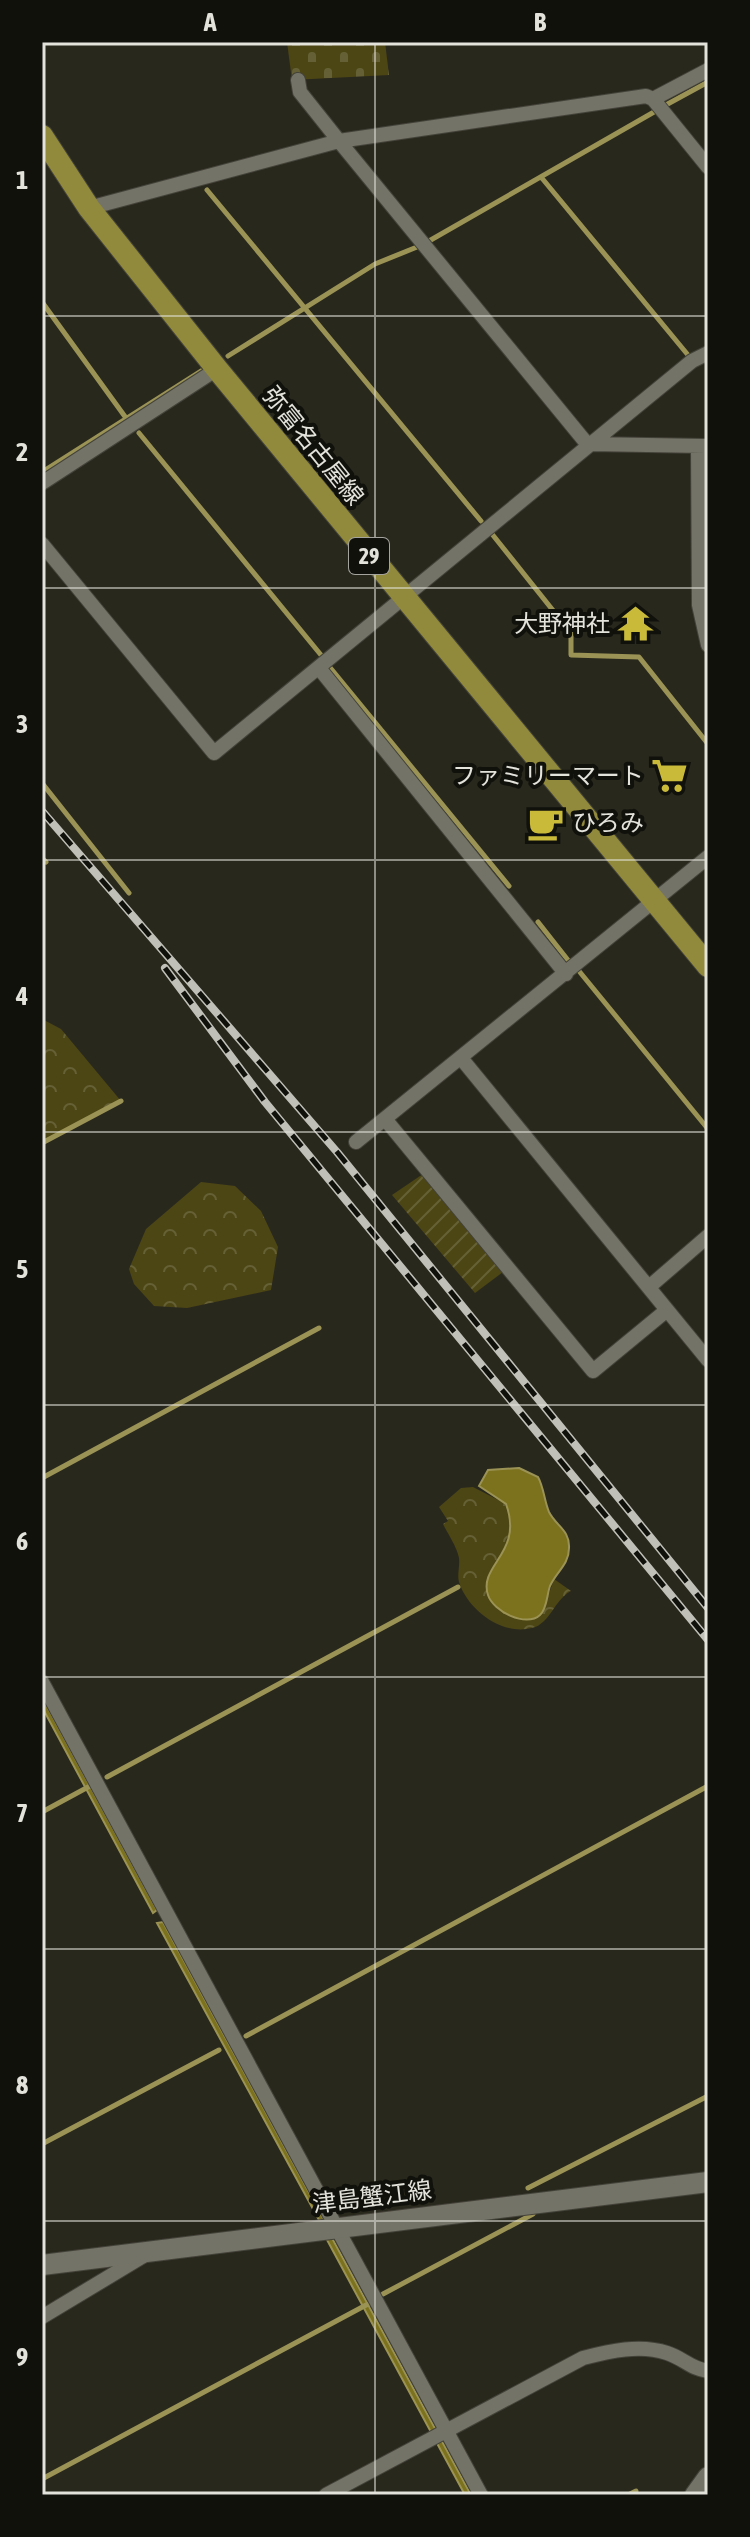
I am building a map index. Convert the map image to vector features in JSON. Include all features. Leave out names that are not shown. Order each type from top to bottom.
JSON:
[{"type":"main road","name":"弥富名古屋線","points":[[42,136],[89,208],[217,369],[708,966]]},
{"type":"main road","name":"津島蟹江線","points":[[42,2265],[708,2182]]},
{"type":"main road","points":[[695,2495],[708,2477]]},
{"type":"street","points":[[653,99],[708,70]]},
{"type":"street","points":[[298,80],[300,92],[339,141],[589,444],[703,446],[699,605],[706,637]]},
{"type":"street","points":[[89,208],[339,141],[646,96],[653,99],[708,167]]},
{"type":"street","points":[[42,544],[214,753],[589,444],[692,361],[708,353]]},
{"type":"street","points":[[42,483],[217,369]]},
{"type":"street","points":[[319,668],[566,974]]},
{"type":"street","points":[[356,1142],[708,857]]},
{"type":"street","points":[[461,1058],[708,1360]]},
{"type":"street","points":[[385,1119],[593,1371],[667,1310]]},
{"type":"street","points":[[649,1287],[708,1236]]},
{"type":"street","points":[[42,1682],[336,2228],[440,2435],[481,2495]]},
{"type":"street","points":[[42,2317],[151,2251]]},
{"type":"street","points":[[326,2495],[583,2358],[602,2353],[652,2350],[670,2354],[695,2370],[708,2371]]},
{"type":"green space","points":[[287,42],[385,42],[389,75],[292,80]]},
{"type":"green space","points":[[42,1019],[61,1029],[121,1101],[42,1143]]},
{"type":"green space","points":[[423,1174],[503,1272],[475,1293],[392,1195]]},
{"type":"green space","points":[[201,1182],[235,1186],[261,1211],[278,1247],[271,1290],[187,1308],[154,1306],[134,1284],[129,1269],[146,1229]]},
{"type":"green space","points":[[473,1487],[506,1504],[510,1518],[510,1538],[486,1583],[493,1603],[544,1608],[554,1579],[571,1591],[538,1626],[521,1629],[498,1624],[478,1611],[463,1592],[458,1579],[458,1554],[443,1524],[448,1521],[439,1507],[461,1488]]},
{"type":"shaded area","points":[[519,1468],[538,1477],[549,1512],[569,1542],[567,1559],[550,1586],[542,1612],[534,1619],[527,1620],[503,1612],[488,1595],[489,1575],[506,1546],[510,1521],[506,1504],[479,1486],[488,1470]]},
{"type":"shaded area","points":[[42,1697],[157,1910],[153,1913],[42,1707]]},
{"type":"shaded area","points":[[163,1922],[324,2220],[319,2220],[157,1923]]},
{"type":"shaded area","points":[[326,2238],[332,2238],[471,2495],[465,2495]]},
{"type":"waterway","points":[[664,106],[708,82]]},
{"type":"waterway","points":[[429,241],[654,112]]},
{"type":"waterway","points":[[541,177],[688,355]]},
{"type":"waterway","points":[[207,190],[481,521]]},
{"type":"waterway","points":[[228,356],[375,264],[417,247]]},
{"type":"waterway","points":[[42,302],[126,418]]},
{"type":"waterway","points":[[42,472],[201,371]]},
{"type":"waterway","points":[[139,433],[321,655]]},
{"type":"waterway","points":[[492,534],[571,633],[571,655],[639,657],[708,744]]},
{"type":"waterway","points":[[328,665],[509,886]]},
{"type":"waterway","points":[[42,783],[129,893]]},
{"type":"waterway","points":[[42,858],[46,862]]},
{"type":"waterway","points":[[538,922],[571,964]]},
{"type":"waterway","points":[[579,971],[708,1129]]},
{"type":"waterway","points":[[42,1143],[121,1101]]},
{"type":"waterway","points":[[42,1478],[319,1328]]},
{"type":"waterway","points":[[107,1777],[458,1587]]},
{"type":"waterway","points":[[42,1812],[90,1786]]},
{"type":"waterway","points":[[246,2036],[708,1786]]},
{"type":"waterway","points":[[42,2144],[219,2050]]},
{"type":"waterway","points":[[528,2188],[708,2096]]},
{"type":"waterway","points":[[383,2294],[533,2214]]},
{"type":"waterway","points":[[42,2479],[368,2304]]},
{"type":"waterway","points":[[628,2495],[636,2491]]},
{"type":"railway","points":[[42,811],[337,1152],[708,1608]]},
{"type":"railway","points":[[165,968],[265,1102],[708,1640]]},
{"type":"place","name":"大野神社","points":[[636,624]]},
{"type":"place","name":"ファミリーマート","points":[[670,776]]},
{"type":"place","name":"ひろみ","points":[[546,823]]}]
